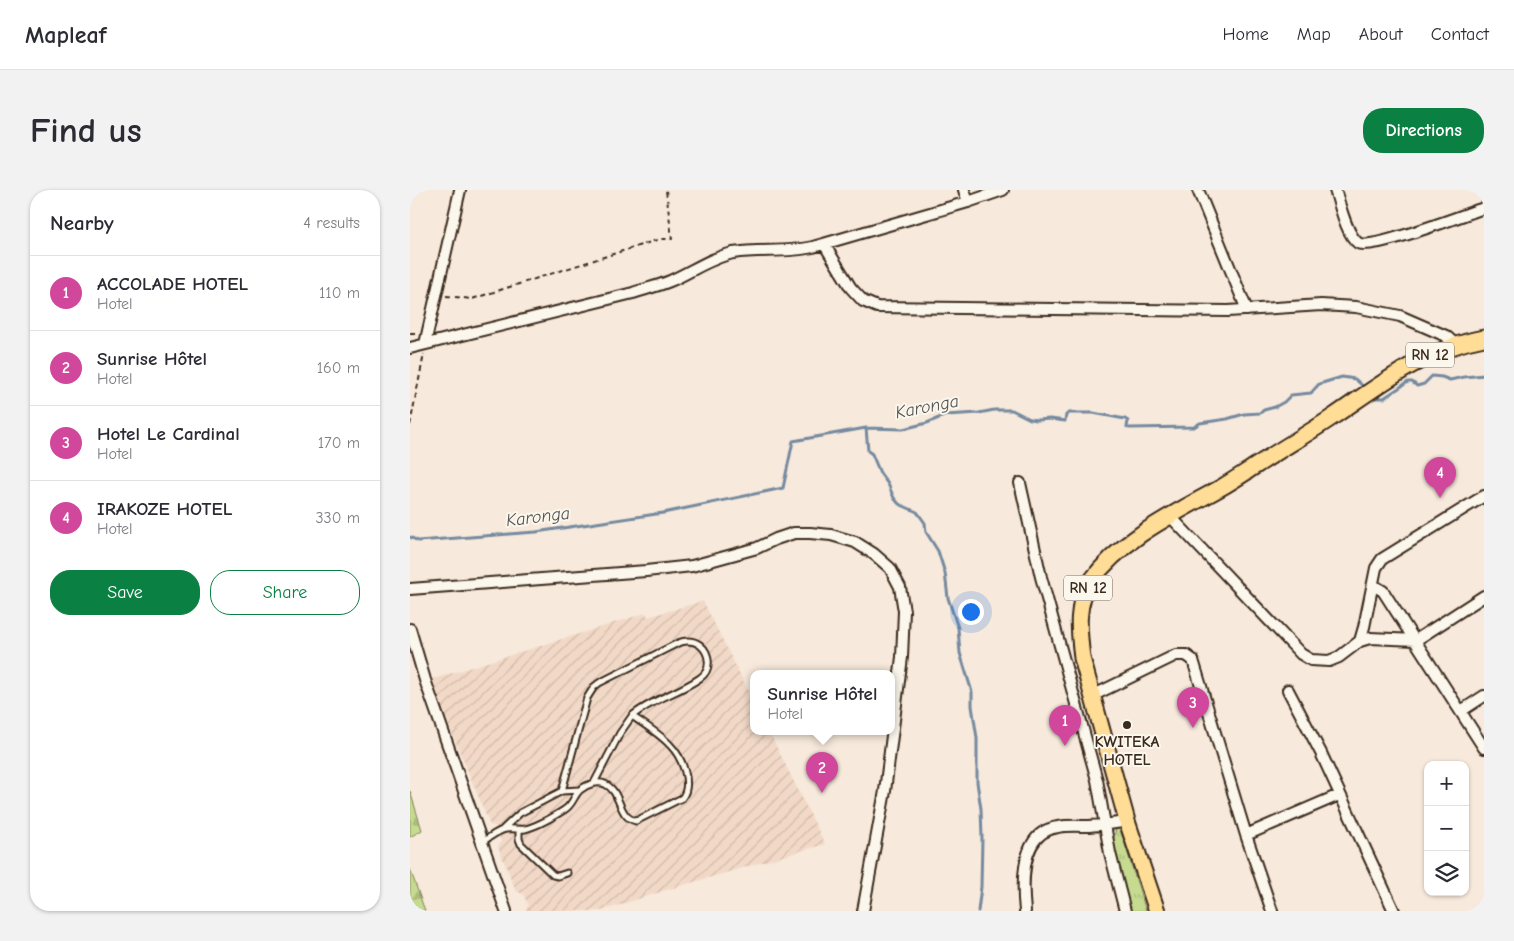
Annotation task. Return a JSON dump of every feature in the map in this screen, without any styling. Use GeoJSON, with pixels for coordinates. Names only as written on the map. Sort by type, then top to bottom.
{"type":"FeatureCollection","features":[{"type":"Feature","properties":{"kind":"main road","name":"RN 12"},"geometry":{"type":"LineString","coordinates":[[1157,911],[1127,821],[1082,658],[1079,634],[1081,604],[1089,583],[1115,554],[1170,516],[1223,486],[1361,398],[1381,383],[1407,367],[1455,344],[1484,338]]}},
{"type":"Feature","properties":{"kind":"street"},"geometry":{"type":"LineString","coordinates":[[425,344],[460,190]]}},
{"type":"Feature","properties":{"kind":"street"},"geometry":{"type":"LineString","coordinates":[[964,190],[968,202]]}},
{"type":"Feature","properties":{"kind":"street"},"geometry":{"type":"LineString","coordinates":[[410,348],[633,293],[670,281],[706,262],[731,254],[750,251],[801,250],[968,202],[1003,190]]}},
{"type":"Feature","properties":{"kind":"street"},"geometry":{"type":"LineString","coordinates":[[1198,190],[1247,310]]}},
{"type":"Feature","properties":{"kind":"street"},"geometry":{"type":"LineString","coordinates":[[1335,190],[1347,226],[1357,242],[1363,245],[1383,242],[1484,208]]}},
{"type":"Feature","properties":{"kind":"street"},"geometry":{"type":"LineString","coordinates":[[824,244],[852,288],[863,301],[877,307],[1228,312],[1321,305],[1356,307],[1400,316],[1431,328],[1446,336],[1455,344]]}},
{"type":"Feature","properties":{"kind":"street"},"geometry":{"type":"LineString","coordinates":[[1020,483],[1041,577],[1097,780],[1116,881],[1125,911]]}},
{"type":"Feature","properties":{"kind":"street"},"geometry":{"type":"LineString","coordinates":[[1360,641],[1376,568],[1382,559],[1484,496]]}},
{"type":"Feature","properties":{"kind":"street"},"geometry":{"type":"LineString","coordinates":[[1170,516],[1306,657],[1317,661],[1329,661],[1339,657],[1360,641],[1370,638],[1416,640],[1484,596]]}},
{"type":"Feature","properties":{"kind":"street"},"geometry":{"type":"LineString","coordinates":[[410,590],[692,566],[757,548],[794,533],[810,532],[831,535],[855,542],[874,554],[890,568],[900,587],[904,611],[902,657],[895,712]]}},
{"type":"Feature","properties":{"kind":"street"},"geometry":{"type":"LineString","coordinates":[[1373,585],[1383,591],[1484,748]]}},
{"type":"Feature","properties":{"kind":"street"},"geometry":{"type":"LineString","coordinates":[[410,629],[425,680],[506,911]]}},
{"type":"Feature","properties":{"kind":"street"},"geometry":{"type":"LineString","coordinates":[[1092,696],[1176,656],[1186,655],[1193,660],[1246,835],[1272,911]]}},
{"type":"Feature","properties":{"kind":"street"},"geometry":{"type":"LineString","coordinates":[[1288,690],[1321,753],[1394,911]]}},
{"type":"Feature","properties":{"kind":"street"},"geometry":{"type":"LineString","coordinates":[[1461,711],[1484,696]]}},
{"type":"Feature","properties":{"kind":"street"},"geometry":{"type":"LineString","coordinates":[[863,911],[885,790],[892,735]]}},
{"type":"Feature","properties":{"kind":"street"},"geometry":{"type":"LineString","coordinates":[[1246,835],[1339,794]]}},
{"type":"Feature","properties":{"kind":"street"},"geometry":{"type":"LineString","coordinates":[[1025,911],[1024,880],[1026,862],[1033,842],[1040,834],[1058,827],[1127,821]]}},
{"type":"Feature","properties":{"kind":"lane"},"geometry":{"type":"LineString","coordinates":[[562,791],[587,698],[594,687],[678,643],[691,641],[702,646],[708,658],[708,667],[701,678],[647,706],[632,716],[620,733],[594,783]]}},
{"type":"Feature","properties":{"kind":"lane"},"geometry":{"type":"LineString","coordinates":[[482,842],[503,829],[520,812],[562,791],[579,790],[594,783],[600,782],[610,787],[623,811],[630,819],[636,821],[682,798],[686,793],[687,780],[675,751],[670,744],[632,716]]}},
{"type":"Feature","properties":{"kind":"lane"},"geometry":{"type":"LineString","coordinates":[[503,829],[519,829],[532,826],[565,810],[574,800],[579,790]]}},
{"type":"Feature","properties":{"kind":"lane"},"geometry":{"type":"LineString","coordinates":[[519,829],[521,844],[553,875],[558,876],[567,873]]}},
{"type":"Feature","properties":{"kind":"path"},"geometry":{"type":"LineString","coordinates":[[436,295],[472,299],[660,239],[672,239],[666,190]]}},
{"type":"Feature","properties":{"kind":"path"},"geometry":{"type":"LineString","coordinates":[[410,425],[423,364],[425,344]]}},
{"type":"Feature","properties":{"kind":"shaded area"},"geometry":{"type":"Polygon","coordinates":[[[703,601],[750,694],[750,735],[770,735],[825,844],[601,911],[526,911],[528,905],[523,894],[516,891],[498,847],[501,841],[495,826],[490,825],[430,680],[646,613],[648,617],[703,601]]]}},
{"type":"Feature","properties":{"kind":"green space"},"geometry":{"type":"Polygon","coordinates":[[[410,791],[422,830],[410,837],[410,791]]]}},
{"type":"Feature","properties":{"kind":"green space"},"geometry":{"type":"Polygon","coordinates":[[[1116,829],[1121,832],[1146,911],[1130,911],[1113,842],[1116,829]]]}},
{"type":"Feature","properties":{"kind":"green space"},"geometry":{"type":"Polygon","coordinates":[[[410,869],[425,911],[410,911],[410,869]]]}},
{"type":"Feature","properties":{"kind":"waterway","name":"Karonga"},"geometry":{"type":"LineString","coordinates":[[1373,396],[1384,398],[1408,382],[1412,382],[1417,386],[1424,384],[1432,376],[1450,380],[1484,375]]}},
{"type":"Feature","properties":{"kind":"waterway","name":"Karonga"},"geometry":{"type":"LineString","coordinates":[[410,537],[418,541],[536,532],[663,513],[783,488],[793,441],[866,428],[903,429],[927,423],[946,415],[1012,410],[1030,419],[1065,421],[1066,415],[1069,413],[1093,413],[1125,419],[1128,421],[1127,427],[1129,428],[1194,427],[1200,423],[1244,414],[1260,413],[1284,402],[1291,395],[1311,393],[1319,384],[1342,377],[1355,379],[1365,388]]}},
{"type":"Feature","properties":{"kind":"waterway"},"geometry":{"type":"LineString","coordinates":[[866,428],[868,451],[872,454],[894,498],[899,504],[917,512],[925,523],[926,532],[938,551],[945,573],[948,598],[958,628],[960,653],[972,692],[972,706],[977,738],[977,782],[981,809],[982,838],[981,887],[978,911]]}},
{"type":"Feature","properties":{"kind":"place","name":"IRAKOZE HOTEL"},"geometry":{"type":"Point","coordinates":[1440,498]}},
{"type":"Feature","properties":{"kind":"place","name":"KWITEKA HOTEL"},"geometry":{"type":"Point","coordinates":[1127,725]}},
{"type":"Feature","properties":{"kind":"place","name":"Hotel Le Cardinal"},"geometry":{"type":"Point","coordinates":[1193,728]}},
{"type":"Feature","properties":{"kind":"place","name":"ACCOLADE HOTEL"},"geometry":{"type":"Point","coordinates":[1065,746]}},
{"type":"Feature","properties":{"kind":"place","name":"Sunrise Hôtel"},"geometry":{"type":"Point","coordinates":[822,793]}}]}
